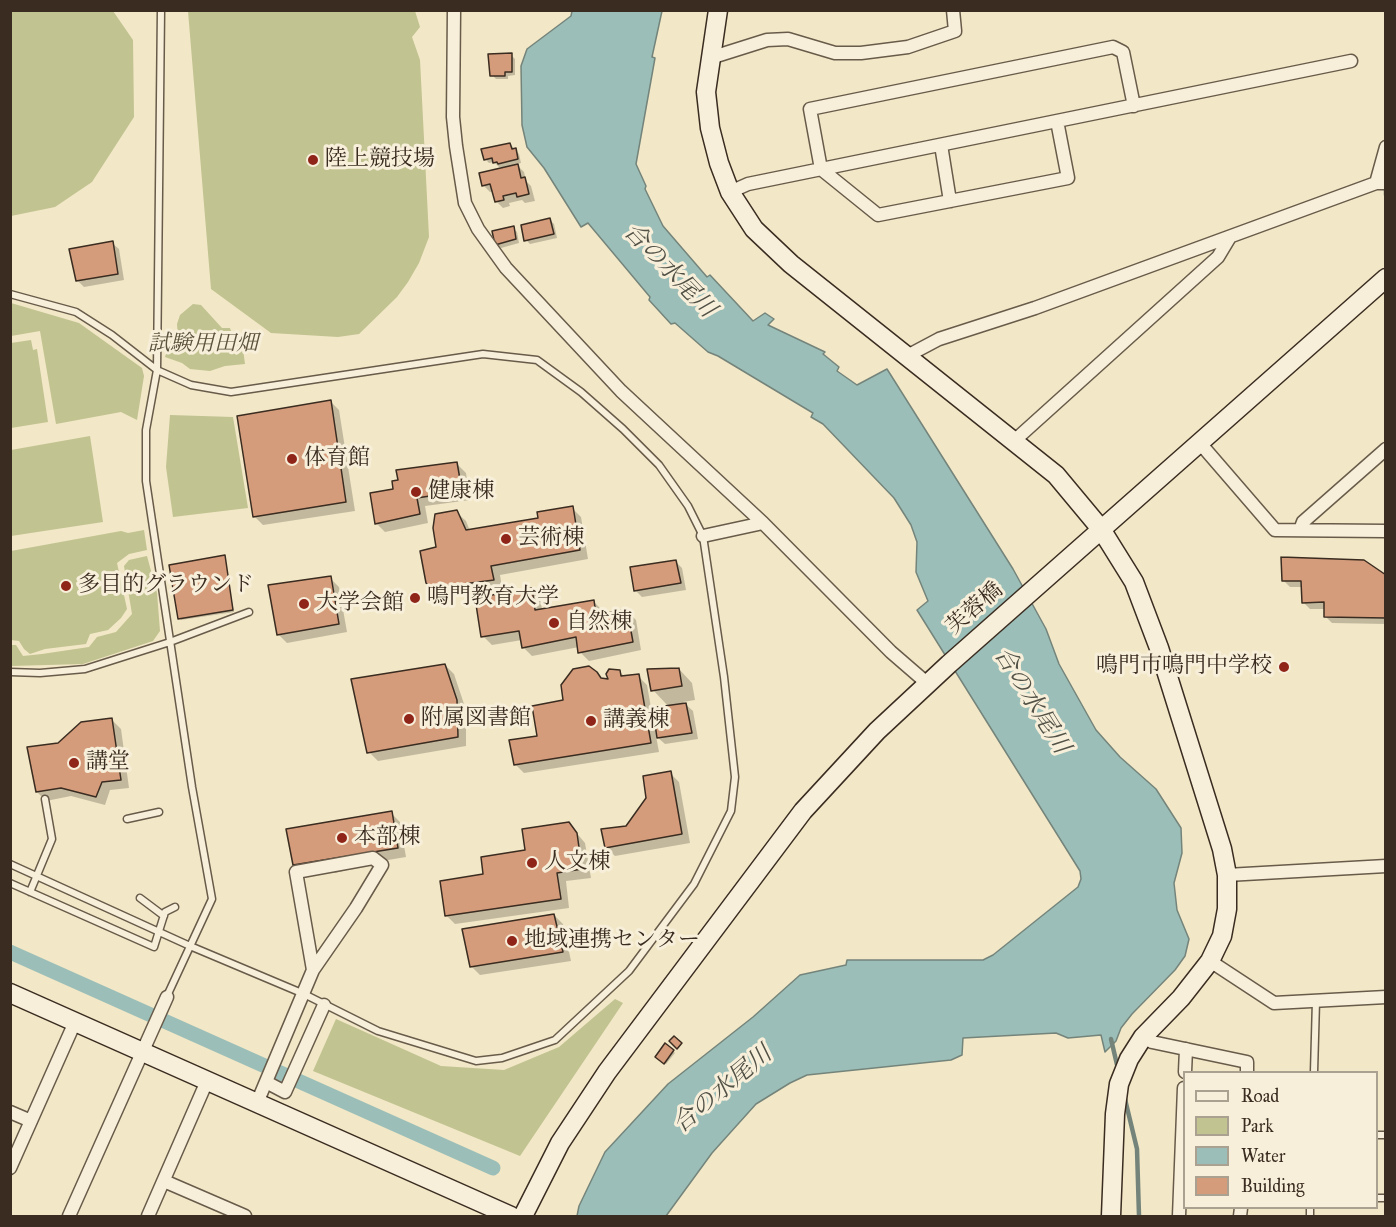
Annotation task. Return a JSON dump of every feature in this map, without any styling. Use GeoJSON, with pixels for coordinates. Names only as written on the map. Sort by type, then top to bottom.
{"type":"FeatureCollection","features":[{"type":"Feature","properties":{"kind":"street"},"geometry":{"type":"LineString","coordinates":[[454,10],[453,117],[456,146],[465,203],[478,229],[506,268],[621,391],[763,522],[891,652],[928,684]]}},
{"type":"Feature","properties":{"kind":"street"},"geometry":{"type":"LineString","coordinates":[[718,10],[706,92],[710,128],[719,163],[730,192],[754,229],[791,264],[1056,475],[1101,529],[1134,582],[1159,648],[1221,849],[1227,875],[1227,909],[1221,936],[1210,961],[1182,998],[1143,1036],[1129,1059],[1119,1084],[1115,1114],[1111,1216]]}},
{"type":"Feature","properties":{"kind":"street"},"geometry":{"type":"LineString","coordinates":[[710,58],[767,40],[788,39],[835,53],[861,53],[908,47],[955,31],[953,10]]}},
{"type":"Feature","properties":{"kind":"street"},"geometry":{"type":"LineString","coordinates":[[1057,122],[1068,178],[878,215],[821,169],[810,109],[1113,47],[1123,52],[1134,106]]}},
{"type":"Feature","properties":{"kind":"street"},"geometry":{"type":"LineString","coordinates":[[730,192],[748,184],[1351,61]]}},
{"type":"Feature","properties":{"kind":"street"},"geometry":{"type":"LineString","coordinates":[[941,145],[950,201]]}},
{"type":"Feature","properties":{"kind":"street"},"geometry":{"type":"LineString","coordinates":[[907,356],[939,339],[1035,308],[1380,183],[1386,147]]}},
{"type":"Feature","properties":{"kind":"street"},"geometry":{"type":"LineString","coordinates":[[1014,441],[1218,257],[1230,237]]}},
{"type":"Feature","properties":{"kind":"street","name":"芙蓉橋"},"geometry":{"type":"LineString","coordinates":[[523,1216],[560,1143],[607,1072],[803,811],[877,731],[949,664],[1386,278]]}},
{"type":"Feature","properties":{"kind":"street"},"geometry":{"type":"LineString","coordinates":[[1199,442],[1275,530],[1386,531]]}},
{"type":"Feature","properties":{"kind":"street"},"geometry":{"type":"LineString","coordinates":[[1300,530],[1303,522],[1386,449]]}},
{"type":"Feature","properties":{"kind":"street"},"geometry":{"type":"LineString","coordinates":[[703,536],[763,522]]}},
{"type":"Feature","properties":{"kind":"street"},"geometry":{"type":"LineString","coordinates":[[257,1103],[313,970],[356,908],[382,865],[373,858],[296,872],[313,970]]}},
{"type":"Feature","properties":{"kind":"street"},"geometry":{"type":"LineString","coordinates":[[1227,875],[1386,866]]}},
{"type":"Feature","properties":{"kind":"street"},"geometry":{"type":"LineString","coordinates":[[1210,961],[1274,1003],[1386,997]]}},
{"type":"Feature","properties":{"kind":"street"},"geometry":{"type":"LineString","coordinates":[[10,993],[75,1022],[146,1043],[207,1081],[511,1216]]}},
{"type":"Feature","properties":{"kind":"street"},"geometry":{"type":"LineString","coordinates":[[69,1216],[164,1001]]}},
{"type":"Feature","properties":{"kind":"street"},"geometry":{"type":"LineString","coordinates":[[266,1080],[285,1092],[324,1005]]}},
{"type":"Feature","properties":{"kind":"street"},"geometry":{"type":"LineString","coordinates":[[10,1168],[75,1022]]}},
{"type":"Feature","properties":{"kind":"street"},"geometry":{"type":"LineString","coordinates":[[1143,1036],[1152,1042],[1247,1062],[1247,1071]]}},
{"type":"Feature","properties":{"kind":"street"},"geometry":{"type":"LineString","coordinates":[[1185,1071],[1186,1050]]}},
{"type":"Feature","properties":{"kind":"street"},"geometry":{"type":"LineString","coordinates":[[148,1216],[207,1081]]}},
{"type":"Feature","properties":{"kind":"street"},"geometry":{"type":"LineString","coordinates":[[10,1112],[31,1121]]}},
{"type":"Feature","properties":{"kind":"street"},"geometry":{"type":"LineString","coordinates":[[1179,1216],[1183,1131]]}},
{"type":"Feature","properties":{"kind":"street"},"geometry":{"type":"LineString","coordinates":[[164,1181],[245,1216]]}},
{"type":"Feature","properties":{"kind":"lane"},"geometry":{"type":"LineString","coordinates":[[161,10],[157,369],[146,430],[146,481],[201,844],[212,899],[164,1001]]}},
{"type":"Feature","properties":{"kind":"lane"},"geometry":{"type":"LineString","coordinates":[[10,294],[76,312],[112,335],[157,369],[191,385],[231,392],[483,354],[537,360],[580,392],[623,429],[659,465],[688,506],[703,536],[724,677],[735,777],[731,811],[694,884],[629,971],[555,1041],[494,1059],[476,1061],[378,1031],[304,994],[190,946],[10,864]]}},
{"type":"Feature","properties":{"kind":"lane"},"geometry":{"type":"LineString","coordinates":[[10,672],[40,674],[85,669],[170,642],[249,612]]}},
{"type":"Feature","properties":{"kind":"lane"},"geometry":{"type":"LineString","coordinates":[[30,892],[52,839],[45,799]]}},
{"type":"Feature","properties":{"kind":"lane"},"geometry":{"type":"LineString","coordinates":[[127,819],[159,812]]}},
{"type":"Feature","properties":{"kind":"lane"},"geometry":{"type":"LineString","coordinates":[[10,884],[154,947],[165,912],[175,907]]}},
{"type":"Feature","properties":{"kind":"lane"},"geometry":{"type":"LineString","coordinates":[[140,898],[164,916]]}},
{"type":"Feature","properties":{"kind":"lane"},"geometry":{"type":"LineString","coordinates":[[1314,1071],[1316,1000]]}},
{"type":"Feature","properties":{"kind":"green space"},"geometry":{"type":"Polygon","coordinates":[[[11,10],[113,11],[133,40],[134,117],[92,182],[55,207],[11,216],[11,10]]]}},
{"type":"Feature","properties":{"kind":"green space","name":"陸上競技場"},"geometry":{"type":"Polygon","coordinates":[[[188,11],[415,11],[420,27],[412,37],[420,60],[429,237],[419,263],[408,282],[397,297],[359,334],[338,337],[271,333],[211,289],[188,11]]]}},
{"type":"Feature","properties":{"kind":"green space"},"geometry":{"type":"Polygon","coordinates":[[[11,303],[79,323],[142,368],[144,376],[137,420],[121,412],[56,424],[40,331],[11,336],[11,303]]]}},
{"type":"Feature","properties":{"kind":"green space","name":"試験用田畑"},"geometry":{"type":"Polygon","coordinates":[[[193,304],[201,305],[222,328],[230,328],[234,340],[242,342],[245,364],[225,366],[210,371],[190,369],[182,363],[165,357],[171,340],[178,338],[177,324],[180,315],[193,304]]]}},
{"type":"Feature","properties":{"kind":"green space"},"geometry":{"type":"Polygon","coordinates":[[[31,340],[33,350],[37,349],[48,422],[11,428],[11,343],[31,340]]]}},
{"type":"Feature","properties":{"kind":"green space"},"geometry":{"type":"Polygon","coordinates":[[[170,415],[233,417],[248,508],[173,517],[166,467],[170,415]]]}},
{"type":"Feature","properties":{"kind":"green space"},"geometry":{"type":"Polygon","coordinates":[[[90,436],[103,522],[11,536],[11,450],[90,436]]]}},
{"type":"Feature","properties":{"kind":"green space","name":"多目的グラウンド"},"geometry":{"type":"Polygon","coordinates":[[[144,530],[147,550],[129,554],[117,563],[127,609],[108,630],[90,634],[86,644],[45,649],[30,654],[19,641],[11,640],[11,551],[121,531],[128,533],[144,530]]]}},
{"type":"Feature","properties":{"kind":"green space"},"geometry":{"type":"Polygon","coordinates":[[[147,556],[157,593],[160,631],[153,641],[83,664],[11,666],[11,645],[16,645],[23,656],[42,654],[89,647],[97,637],[116,632],[132,614],[124,566],[129,560],[147,556]]]}},
{"type":"Feature","properties":{"kind":"green space"},"geometry":{"type":"Polygon","coordinates":[[[615,999],[623,1003],[520,1156],[313,1071],[336,1019],[441,1066],[504,1070],[559,1047],[615,999]]]}},
{"type":"Feature","properties":{"kind":"water","name":"合の水尾川"},"geometry":{"type":"Polygon","coordinates":[[[572,11],[662,11],[652,57],[655,58],[636,164],[663,226],[707,277],[710,275],[753,321],[765,313],[774,319],[768,325],[825,352],[823,354],[839,367],[837,371],[857,385],[887,369],[1013,569],[1046,629],[1059,664],[1096,730],[1120,757],[1156,789],[1181,828],[1182,853],[1174,883],[1177,910],[1189,939],[1185,956],[1175,970],[1132,1014],[1121,1028],[1116,1041],[1105,1052],[1101,1035],[1068,1038],[1056,1033],[963,1038],[962,1055],[951,1060],[807,1075],[756,1104],[712,1153],[666,1216],[577,1216],[579,1206],[605,1152],[668,1084],[753,1017],[800,975],[846,965],[847,960],[983,960],[993,955],[1078,887],[1081,879],[1080,871],[917,610],[928,601],[916,572],[917,542],[911,525],[894,498],[823,424],[811,417],[813,413],[708,352],[675,323],[671,324],[588,223],[581,227],[544,168],[527,147],[522,125],[521,66],[527,49],[571,16],[572,11]]]}},
{"type":"Feature","properties":{"kind":"building"},"geometry":{"type":"Polygon","coordinates":[[[512,53],[512,72],[505,72],[505,76],[490,76],[488,54],[512,53]]]}},
{"type":"Feature","properties":{"kind":"building"},"geometry":{"type":"Polygon","coordinates":[[[510,143],[512,149],[516,148],[518,159],[498,164],[493,163],[492,158],[484,160],[481,149],[510,143]]]}},
{"type":"Feature","properties":{"kind":"building"},"geometry":{"type":"Polygon","coordinates":[[[518,164],[521,178],[525,177],[529,194],[517,197],[516,193],[503,196],[504,200],[495,202],[490,184],[482,186],[479,173],[518,164]]]}},
{"type":"Feature","properties":{"kind":"building"},"geometry":{"type":"Polygon","coordinates":[[[550,218],[554,234],[524,241],[521,225],[550,218]]]}},
{"type":"Feature","properties":{"kind":"building"},"geometry":{"type":"Polygon","coordinates":[[[514,226],[516,239],[495,245],[492,231],[514,226]]]}},
{"type":"Feature","properties":{"kind":"building"},"geometry":{"type":"Polygon","coordinates":[[[113,241],[118,274],[76,281],[69,249],[113,241]]]}},
{"type":"Feature","properties":{"kind":"building","name":"体育館"},"geometry":{"type":"Polygon","coordinates":[[[331,400],[346,502],[253,517],[237,416],[331,400]]]}},
{"type":"Feature","properties":{"kind":"building","name":"健康棟"},"geometry":{"type":"Polygon","coordinates":[[[457,462],[462,491],[417,498],[420,514],[375,524],[370,493],[393,489],[392,481],[398,480],[396,470],[457,462]]]}},
{"type":"Feature","properties":{"kind":"building","name":"芸術棟"},"geometry":{"type":"Polygon","coordinates":[[[573,506],[580,550],[491,566],[494,580],[432,588],[426,583],[420,551],[436,547],[433,528],[435,514],[457,510],[466,530],[538,518],[537,512],[573,506]]]}},
{"type":"Feature","properties":{"kind":"building"},"geometry":{"type":"Polygon","coordinates":[[[225,555],[233,610],[178,619],[169,565],[225,555]]]}},
{"type":"Feature","properties":{"kind":"building"},"geometry":{"type":"Polygon","coordinates":[[[1281,557],[1364,560],[1386,575],[1386,618],[1324,617],[1324,602],[1302,603],[1301,581],[1282,581],[1281,557]]]}},
{"type":"Feature","properties":{"kind":"building"},"geometry":{"type":"Polygon","coordinates":[[[676,560],[681,583],[634,591],[630,567],[676,560]]]}},
{"type":"Feature","properties":{"kind":"building","name":"大学会館"},"geometry":{"type":"Polygon","coordinates":[[[331,576],[339,624],[277,635],[268,585],[331,576]]]}},
{"type":"Feature","properties":{"kind":"building","name":"自然棟"},"geometry":{"type":"Polygon","coordinates":[[[532,588],[535,610],[594,600],[596,615],[627,609],[633,642],[578,653],[576,637],[522,648],[519,631],[481,637],[475,598],[532,588]]]}},
{"type":"Feature","properties":{"kind":"building","name":"附属図書館"},"geometry":{"type":"Polygon","coordinates":[[[445,664],[457,700],[458,737],[367,753],[351,679],[445,664]]]}},
{"type":"Feature","properties":{"kind":"building","name":"講義棟"},"geometry":{"type":"Polygon","coordinates":[[[589,666],[601,678],[608,679],[606,674],[609,669],[620,670],[621,676],[639,674],[651,743],[514,765],[509,740],[537,736],[532,706],[563,700],[561,685],[573,669],[589,666]]]}},
{"type":"Feature","properties":{"kind":"building"},"geometry":{"type":"Polygon","coordinates":[[[679,668],[682,686],[651,691],[647,669],[679,668]]]}},
{"type":"Feature","properties":{"kind":"building"},"geometry":{"type":"Polygon","coordinates":[[[686,703],[692,733],[657,738],[654,717],[659,717],[657,707],[686,703]]]}},
{"type":"Feature","properties":{"kind":"building","name":"講堂"},"geometry":{"type":"Polygon","coordinates":[[[112,718],[121,780],[102,782],[96,797],[61,788],[36,792],[27,747],[58,743],[81,722],[112,718]]]}},
{"type":"Feature","properties":{"kind":"building"},"geometry":{"type":"Polygon","coordinates":[[[671,771],[682,834],[605,848],[601,829],[626,826],[646,798],[643,776],[671,771]]]}},
{"type":"Feature","properties":{"kind":"building","name":"本部棟"},"geometry":{"type":"Polygon","coordinates":[[[392,811],[398,848],[293,865],[286,829],[392,811]]]}},
{"type":"Feature","properties":{"kind":"building","name":"人文棟"},"geometry":{"type":"Polygon","coordinates":[[[569,822],[577,833],[582,869],[557,873],[561,899],[445,916],[440,881],[483,874],[481,857],[525,850],[522,829],[569,822]]]}},
{"type":"Feature","properties":{"kind":"building","name":"地域連携センター"},"geometry":{"type":"Polygon","coordinates":[[[554,914],[563,952],[470,967],[462,929],[554,914]]]}},
{"type":"Feature","properties":{"kind":"building"},"geometry":{"type":"Polygon","coordinates":[[[674,1036],[682,1043],[677,1049],[669,1041],[674,1036]]]}},
{"type":"Feature","properties":{"kind":"building"},"geometry":{"type":"Polygon","coordinates":[[[665,1043],[674,1050],[664,1064],[655,1057],[665,1043]]]}},
{"type":"Feature","properties":{"kind":"waterway"},"geometry":{"type":"LineString","coordinates":[[1386,185],[1386,195]]}},
{"type":"Feature","properties":{"kind":"waterway"},"geometry":{"type":"LineString","coordinates":[[10,952],[493,1168]]}},
{"type":"Feature","properties":{"kind":"waterway"},"geometry":{"type":"LineString","coordinates":[[1111,1039],[1118,1069]]}},
{"type":"Feature","properties":{"kind":"waterway"},"geometry":{"type":"LineString","coordinates":[[1124,1095],[1137,1149],[1139,1216]]}},
{"type":"Feature","properties":{"kind":"place","name":"陸上競技場"},"geometry":{"type":"Point","coordinates":[313,160]}},
{"type":"Feature","properties":{"kind":"place","name":"体育館"},"geometry":{"type":"Point","coordinates":[292,459]}},
{"type":"Feature","properties":{"kind":"place","name":"健康棟"},"geometry":{"type":"Point","coordinates":[416,492]}},
{"type":"Feature","properties":{"kind":"place","name":"芸術棟"},"geometry":{"type":"Point","coordinates":[506,539]}},
{"type":"Feature","properties":{"kind":"place","name":"多目的グラウンド"},"geometry":{"type":"Point","coordinates":[66,586]}},
{"type":"Feature","properties":{"kind":"place","name":"鳴門教育大学"},"geometry":{"type":"Point","coordinates":[415,598]}},
{"type":"Feature","properties":{"kind":"place","name":"大学会館"},"geometry":{"type":"Point","coordinates":[304,604]}},
{"type":"Feature","properties":{"kind":"place","name":"自然棟"},"geometry":{"type":"Point","coordinates":[554,623]}},
{"type":"Feature","properties":{"kind":"place","name":"鳴門市鳴門中学校"},"geometry":{"type":"Point","coordinates":[1284,667]}},
{"type":"Feature","properties":{"kind":"place","name":"附属図書館"},"geometry":{"type":"Point","coordinates":[409,719]}},
{"type":"Feature","properties":{"kind":"place","name":"講義棟"},"geometry":{"type":"Point","coordinates":[591,721]}},
{"type":"Feature","properties":{"kind":"place","name":"講堂"},"geometry":{"type":"Point","coordinates":[74,763]}},
{"type":"Feature","properties":{"kind":"place","name":"本部棟"},"geometry":{"type":"Point","coordinates":[342,838]}},
{"type":"Feature","properties":{"kind":"place","name":"人文棟"},"geometry":{"type":"Point","coordinates":[532,863]}},
{"type":"Feature","properties":{"kind":"place","name":"地域連携センター"},"geometry":{"type":"Point","coordinates":[512,941]}}]}
